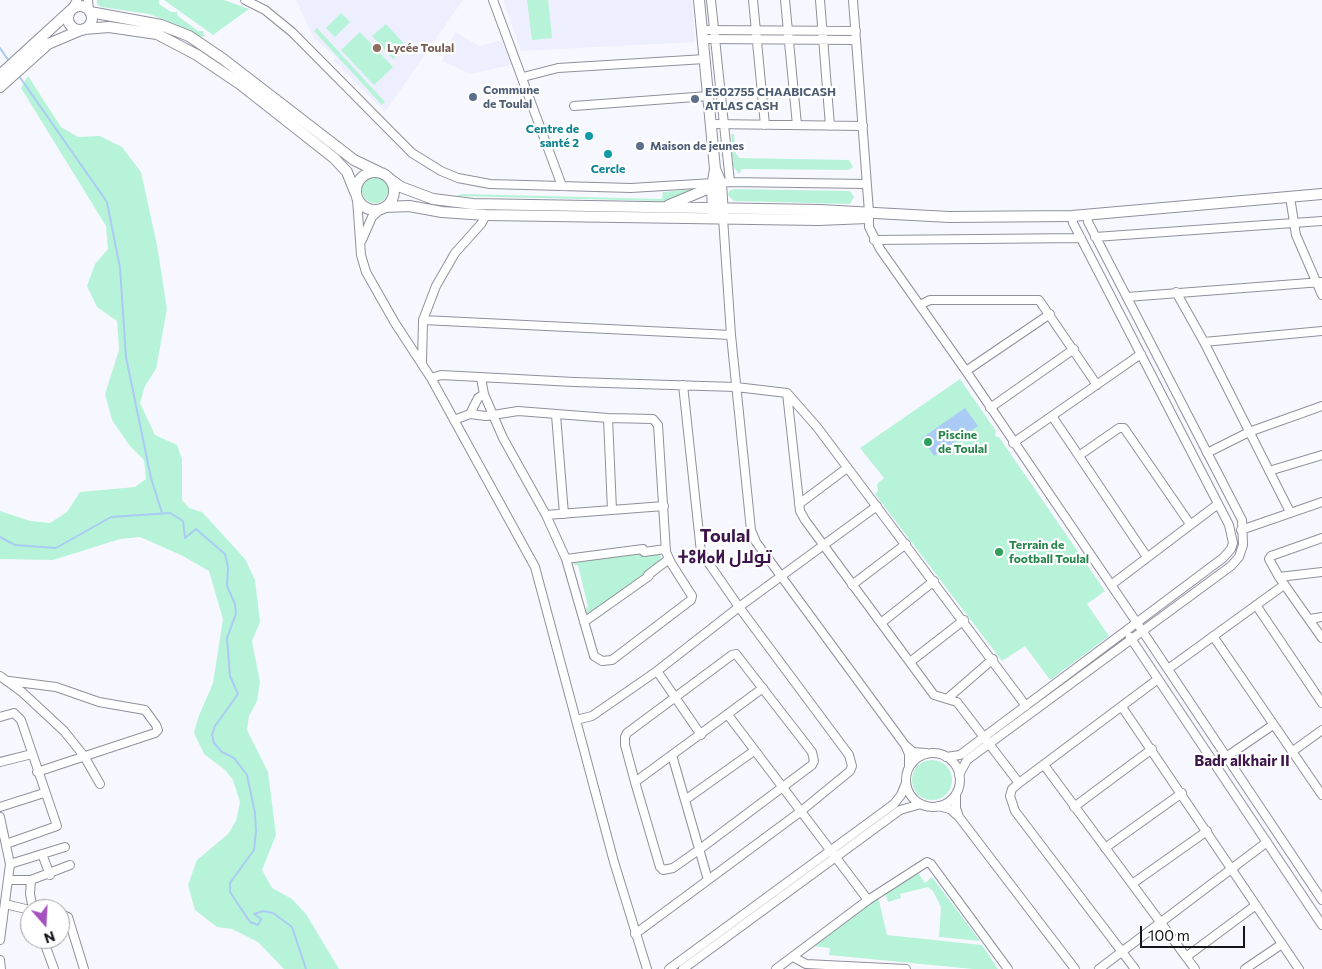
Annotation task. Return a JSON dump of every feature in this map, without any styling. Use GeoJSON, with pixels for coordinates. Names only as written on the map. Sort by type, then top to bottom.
{"type":"FeatureCollection","features":[{"type":"Feature","properties":{"kind":"main road"},"geometry":{"type":"LineString","coordinates":[[699,0],[715,169],[719,184],[718,213]]}},
{"type":"Feature","properties":{"kind":"main road"},"geometry":{"type":"LineString","coordinates":[[73,6],[68,22],[74,28],[109,27],[157,34],[198,55],[240,84],[334,158],[347,172],[356,196],[364,207],[409,206],[442,212],[486,215],[718,213],[1072,216],[1322,194]]}},
{"type":"Feature","properties":{"kind":"main road"},"geometry":{"type":"LineString","coordinates":[[0,87],[73,6],[89,7],[160,25],[189,36],[223,59],[365,168],[379,172],[414,193],[450,202],[662,208],[718,213]]}},
{"type":"Feature","properties":{"kind":"main road"},"geometry":{"type":"LineString","coordinates":[[0,75],[29,54],[57,38],[83,29],[91,22],[89,7]]}},
{"type":"Feature","properties":{"kind":"main road"},"geometry":{"type":"LineString","coordinates":[[356,196],[356,186],[362,176],[367,173],[379,172]]}},
{"type":"Feature","properties":{"kind":"main road"},"geometry":{"type":"LineString","coordinates":[[383,208],[393,198],[394,191],[390,179]]}},
{"type":"Feature","properties":{"kind":"main road"},"geometry":{"type":"LineString","coordinates":[[662,208],[719,184]]}},
{"type":"Feature","properties":{"kind":"street"},"geometry":{"type":"LineString","coordinates":[[245,0],[265,10],[292,32],[386,128],[424,162],[458,178],[475,182],[631,188],[719,184],[867,184]]}},
{"type":"Feature","properties":{"kind":"street"},"geometry":{"type":"LineString","coordinates":[[493,0],[562,186]]}},
{"type":"Feature","properties":{"kind":"street"},"geometry":{"type":"LineString","coordinates":[[711,0],[724,124],[719,184]]}},
{"type":"Feature","properties":{"kind":"street"},"geometry":{"type":"LineString","coordinates":[[753,0],[765,125]]}},
{"type":"Feature","properties":{"kind":"street"},"geometry":{"type":"LineString","coordinates":[[785,0],[797,126]]}},
{"type":"Feature","properties":{"kind":"street"},"geometry":{"type":"LineString","coordinates":[[820,0],[830,126]]}},
{"type":"Feature","properties":{"kind":"street"},"geometry":{"type":"LineString","coordinates":[[853,0],[869,227],[874,240],[1143,631],[1322,900]]}},
{"type":"Feature","properties":{"kind":"street"},"geometry":{"type":"LineString","coordinates":[[788,35],[822,30],[856,31]]}},
{"type":"Feature","properties":{"kind":"street"},"geometry":{"type":"LineString","coordinates":[[702,34],[788,35],[856,40]]}},
{"type":"Feature","properties":{"kind":"street"},"geometry":{"type":"LineString","coordinates":[[523,77],[558,68],[705,59]]}},
{"type":"Feature","properties":{"kind":"street"},"geometry":{"type":"LineString","coordinates":[[574,106],[708,96]]}},
{"type":"Feature","properties":{"kind":"street"},"geometry":{"type":"LineString","coordinates":[[711,124],[863,126]]}},
{"type":"Feature","properties":{"kind":"street"},"geometry":{"type":"LineString","coordinates":[[356,196],[360,244],[366,272],[373,288],[422,362],[535,567],[635,934],[648,969]]}},
{"type":"Feature","properties":{"kind":"street"},"geometry":{"type":"LineString","coordinates":[[1290,197],[1296,235],[1320,283],[1322,295]]}},
{"type":"Feature","properties":{"kind":"street"},"geometry":{"type":"LineString","coordinates":[[360,244],[372,217],[383,208]]}},
{"type":"Feature","properties":{"kind":"street"},"geometry":{"type":"LineString","coordinates":[[718,213],[751,530],[756,542],[783,576],[905,745],[913,752],[946,757],[960,755],[986,741],[1143,631],[1236,562],[1242,551],[1244,529],[1242,520],[1095,237],[1086,214]]}},
{"type":"Feature","properties":{"kind":"street"},"geometry":{"type":"LineString","coordinates":[[422,362],[423,320],[446,268],[455,253],[481,224],[486,215]]}},
{"type":"Feature","properties":{"kind":"street"},"geometry":{"type":"LineString","coordinates":[[959,817],[956,808],[956,792],[959,775],[967,760],[986,741],[1026,706],[1223,558],[1231,549],[1232,534],[1218,504],[1081,238],[1072,216]]}},
{"type":"Feature","properties":{"kind":"street"},"geometry":{"type":"LineString","coordinates":[[1095,237],[1322,221]]}},
{"type":"Feature","properties":{"kind":"street"},"geometry":{"type":"LineString","coordinates":[[874,240],[1081,238]]}},
{"type":"Feature","properties":{"kind":"street"},"geometry":{"type":"LineString","coordinates":[[1127,297],[1320,283]]}},
{"type":"Feature","properties":{"kind":"street"},"geometry":{"type":"LineString","coordinates":[[1176,292],[1204,342],[1290,512]]}},
{"type":"Feature","properties":{"kind":"street"},"geometry":{"type":"LineString","coordinates":[[920,305],[930,300],[1036,300],[1042,302],[1097,385]]}},
{"type":"Feature","properties":{"kind":"street"},"geometry":{"type":"LineString","coordinates":[[966,372],[1050,314]]}},
{"type":"Feature","properties":{"kind":"street"},"geometry":{"type":"LineString","coordinates":[[423,320],[731,335]]}},
{"type":"Feature","properties":{"kind":"street"},"geometry":{"type":"LineString","coordinates":[[1204,342],[1322,331]]}},
{"type":"Feature","properties":{"kind":"street"},"geometry":{"type":"LineString","coordinates":[[990,408],[1074,349]]}},
{"type":"Feature","properties":{"kind":"street"},"geometry":{"type":"LineString","coordinates":[[1013,443],[1141,354]]}},
{"type":"Feature","properties":{"kind":"street"},"geometry":{"type":"LineString","coordinates":[[431,378],[441,375],[736,387],[787,393],[802,407],[964,620],[1026,706]]}},
{"type":"Feature","properties":{"kind":"street"},"geometry":{"type":"LineString","coordinates":[[454,420],[470,414],[493,415],[518,412],[653,419],[656,421],[658,425],[666,550],[669,559],[692,599],[614,658],[602,661],[594,656],[566,558],[546,515],[493,415],[484,394],[481,378]]}},
{"type":"Feature","properties":{"kind":"street"},"geometry":{"type":"LineString","coordinates":[[635,934],[800,812],[850,771],[851,760],[739,608],[701,552],[683,385]]}},
{"type":"Feature","properties":{"kind":"street"},"geometry":{"type":"LineString","coordinates":[[787,393],[799,504],[805,520],[934,695],[957,702],[1018,783]]}},
{"type":"Feature","properties":{"kind":"street"},"geometry":{"type":"LineString","coordinates":[[470,414],[478,398],[484,394]]}},
{"type":"Feature","properties":{"kind":"street"},"geometry":{"type":"LineString","coordinates":[[1208,453],[1249,432],[1322,406]]}},
{"type":"Feature","properties":{"kind":"street"},"geometry":{"type":"LineString","coordinates":[[556,414],[564,514]]}},
{"type":"Feature","properties":{"kind":"street"},"geometry":{"type":"LineString","coordinates":[[1052,416],[1147,556]]}},
{"type":"Feature","properties":{"kind":"street"},"geometry":{"type":"LineString","coordinates":[[608,418],[612,510]]}},
{"type":"Feature","properties":{"kind":"street"},"geometry":{"type":"LineString","coordinates":[[1080,455],[1119,428],[1124,428],[1190,524]]}},
{"type":"Feature","properties":{"kind":"street"},"geometry":{"type":"LineString","coordinates":[[1269,471],[1322,455]]}},
{"type":"Feature","properties":{"kind":"street"},"geometry":{"type":"LineString","coordinates":[[799,504],[847,468]]}},
{"type":"Feature","properties":{"kind":"street"},"geometry":{"type":"LineString","coordinates":[[1232,534],[1322,502]]}},
{"type":"Feature","properties":{"kind":"street"},"geometry":{"type":"LineString","coordinates":[[1111,585],[1218,504]]}},
{"type":"Feature","properties":{"kind":"street"},"geometry":{"type":"LineString","coordinates":[[546,515],[664,506]]}},
{"type":"Feature","properties":{"kind":"street"},"geometry":{"type":"LineString","coordinates":[[576,720],[592,716],[657,671],[877,506]]}},
{"type":"Feature","properties":{"kind":"street"},"geometry":{"type":"LineString","coordinates":[[1322,538],[1271,556],[1269,559],[1284,585],[1322,638]]}},
{"type":"Feature","properties":{"kind":"street"},"geometry":{"type":"LineString","coordinates":[[852,585],[906,544]]}},
{"type":"Feature","properties":{"kind":"street"},"geometry":{"type":"LineString","coordinates":[[566,558],[643,549],[644,552],[666,550]]}},
{"type":"Feature","properties":{"kind":"street"},"geometry":{"type":"LineString","coordinates":[[584,622],[649,576],[648,574],[669,559]]}},
{"type":"Feature","properties":{"kind":"street"},"geometry":{"type":"LineString","coordinates":[[1279,577],[1322,572]]}},
{"type":"Feature","properties":{"kind":"street"},"geometry":{"type":"LineString","coordinates":[[881,623],[934,581]]}},
{"type":"Feature","properties":{"kind":"street"},"geometry":{"type":"LineString","coordinates":[[1168,669],[1284,585]]}},
{"type":"Feature","properties":{"kind":"street"},"geometry":{"type":"LineString","coordinates":[[1256,605],[1322,703]]}},
{"type":"Feature","properties":{"kind":"street"},"geometry":{"type":"LineString","coordinates":[[1310,619],[1322,617]]}},
{"type":"Feature","properties":{"kind":"street"},"geometry":{"type":"LineString","coordinates":[[910,662],[964,620]]}},
{"type":"Feature","properties":{"kind":"street"},"geometry":{"type":"LineString","coordinates":[[1126,631],[1322,925]]}},
{"type":"Feature","properties":{"kind":"street"},"geometry":{"type":"LineString","coordinates":[[1213,636],[1322,795]]}},
{"type":"Feature","properties":{"kind":"street"},"geometry":{"type":"LineString","coordinates":[[732,655],[739,656],[813,756],[812,765],[673,868],[667,870],[660,867],[634,782],[625,744],[627,733],[676,697],[732,655]]}},
{"type":"Feature","properties":{"kind":"street"},"geometry":{"type":"LineString","coordinates":[[948,698],[993,659]]}},
{"type":"Feature","properties":{"kind":"street"},"geometry":{"type":"LineString","coordinates":[[657,671],[701,735]]}},
{"type":"Feature","properties":{"kind":"street"},"geometry":{"type":"LineString","coordinates":[[0,676],[9,681],[64,731],[84,756],[100,784]]}},
{"type":"Feature","properties":{"kind":"street"},"geometry":{"type":"LineString","coordinates":[[1135,969],[1015,811],[1010,796],[1018,783],[1158,679]]}},
{"type":"Feature","properties":{"kind":"street"},"geometry":{"type":"LineString","coordinates":[[9,681],[56,687],[99,702],[145,710],[158,730],[155,733],[37,772]]}},
{"type":"Feature","properties":{"kind":"street"},"geometry":{"type":"LineString","coordinates":[[634,782],[763,688]]}},
{"type":"Feature","properties":{"kind":"street"},"geometry":{"type":"LineString","coordinates":[[1122,706],[1299,969]]}},
{"type":"Feature","properties":{"kind":"street"},"geometry":{"type":"LineString","coordinates":[[0,717],[18,715],[44,794],[57,826],[6,844]]}},
{"type":"Feature","properties":{"kind":"street"},"geometry":{"type":"LineString","coordinates":[[728,715],[868,900]]}},
{"type":"Feature","properties":{"kind":"street"},"geometry":{"type":"LineString","coordinates":[[1226,756],[1273,725]]}},
{"type":"Feature","properties":{"kind":"street"},"geometry":{"type":"LineString","coordinates":[[1293,751],[1322,730]]}},
{"type":"Feature","properties":{"kind":"street"},"geometry":{"type":"LineString","coordinates":[[683,969],[833,854],[894,804],[901,795],[906,783],[910,760],[905,745]]}},
{"type":"Feature","properties":{"kind":"street"},"geometry":{"type":"LineString","coordinates":[[1074,807],[1152,749]]}},
{"type":"Feature","properties":{"kind":"street"},"geometry":{"type":"LineString","coordinates":[[685,800],[754,751]]}},
{"type":"Feature","properties":{"kind":"street"},"geometry":{"type":"LineString","coordinates":[[908,769],[916,758],[928,753]]}},
{"type":"Feature","properties":{"kind":"street"},"geometry":{"type":"LineString","coordinates":[[0,762],[32,754]]}},
{"type":"Feature","properties":{"kind":"street"},"geometry":{"type":"LineString","coordinates":[[672,756],[708,880]]}},
{"type":"Feature","properties":{"kind":"street"},"geometry":{"type":"LineString","coordinates":[[946,757],[954,764],[959,775]]}},
{"type":"Feature","properties":{"kind":"street"},"geometry":{"type":"LineString","coordinates":[[1044,765],[1195,969]]}},
{"type":"Feature","properties":{"kind":"street"},"geometry":{"type":"LineString","coordinates":[[906,783],[910,795],[921,804]]}},
{"type":"Feature","properties":{"kind":"street"},"geometry":{"type":"LineString","coordinates":[[938,806],[952,799],[956,792]]}},
{"type":"Feature","properties":{"kind":"street"},"geometry":{"type":"LineString","coordinates":[[1105,848],[1182,793]]}},
{"type":"Feature","properties":{"kind":"street"},"geometry":{"type":"LineString","coordinates":[[0,808],[44,794]]}},
{"type":"Feature","properties":{"kind":"street"},"geometry":{"type":"LineString","coordinates":[[669,969],[833,854],[900,810],[921,804],[950,809],[959,817],[1075,969]]}},
{"type":"Feature","properties":{"kind":"street"},"geometry":{"type":"LineString","coordinates":[[0,817],[10,864],[0,940]]}},
{"type":"Feature","properties":{"kind":"street"},"geometry":{"type":"LineString","coordinates":[[1132,884],[1207,831]]}},
{"type":"Feature","properties":{"kind":"street"},"geometry":{"type":"LineString","coordinates":[[1099,969],[1160,924],[1231,867],[1267,842]]}},
{"type":"Feature","properties":{"kind":"street"},"geometry":{"type":"LineString","coordinates":[[10,864],[65,847]]}},
{"type":"Feature","properties":{"kind":"street"},"geometry":{"type":"LineString","coordinates":[[42,854],[50,875]]}},
{"type":"Feature","properties":{"kind":"street"},"geometry":{"type":"LineString","coordinates":[[776,969],[868,900],[922,863],[931,864],[1008,969]]}},
{"type":"Feature","properties":{"kind":"street"},"geometry":{"type":"LineString","coordinates":[[8,880],[31,880],[50,875],[70,866]]}},
{"type":"Feature","properties":{"kind":"street"},"geometry":{"type":"LineString","coordinates":[[31,880],[31,899]]}},
{"type":"Feature","properties":{"kind":"street"},"geometry":{"type":"LineString","coordinates":[[5,904],[20,907]]}},
{"type":"Feature","properties":{"kind":"street"},"geometry":{"type":"LineString","coordinates":[[1186,957],[1256,904]]}},
{"type":"Feature","properties":{"kind":"street"},"geometry":{"type":"LineString","coordinates":[[70,924],[84,969]]}},
{"type":"Feature","properties":{"kind":"street"},"geometry":{"type":"LineString","coordinates":[[1245,969],[1282,944]]}},
{"type":"Feature","properties":{"kind":"street"},"geometry":{"type":"LineString","coordinates":[[47,949],[54,969]]}},
{"type":"Feature","properties":{"kind":"street"},"geometry":{"type":"LineString","coordinates":[[792,957],[806,964],[906,969]]}},
{"type":"Feature","properties":{"kind":"street"},"geometry":{"type":"LineString","coordinates":[[0,960],[1,969]]}},
{"type":"Feature","properties":{"kind":"shaded area","name":"Lycée Toulal"},"geometry":{"type":"Polygon","coordinates":[[[296,0],[463,0],[385,112],[333,60],[336,57],[314,39],[296,0]]]}},
{"type":"Feature","properties":{"kind":"shaded area"},"geometry":{"type":"Polygon","coordinates":[[[503,0],[692,0],[695,42],[521,51],[503,0]]]}},
{"type":"Feature","properties":{"kind":"shaded area"},"geometry":{"type":"Polygon","coordinates":[[[455,32],[479,46],[502,40],[512,65],[470,74],[442,61],[455,32]]]}},
{"type":"Feature","properties":{"kind":"green space"},"geometry":{"type":"Polygon","coordinates":[[[97,0],[159,0],[159,4],[171,12],[177,12],[178,16],[198,31],[203,31],[205,36],[199,37],[182,27],[149,14],[101,7],[97,4],[97,0]]]}},
{"type":"Feature","properties":{"kind":"green space"},"geometry":{"type":"Polygon","coordinates":[[[164,0],[224,0],[249,9],[213,35],[164,0]]]}},
{"type":"Feature","properties":{"kind":"green space"},"geometry":{"type":"Polygon","coordinates":[[[527,0],[548,0],[552,38],[532,40],[527,0]]]}},
{"type":"Feature","properties":{"kind":"green space"},"geometry":{"type":"Polygon","coordinates":[[[341,13],[350,22],[335,37],[326,28],[341,13]]]}},
{"type":"Feature","properties":{"kind":"green space"},"geometry":{"type":"Polygon","coordinates":[[[386,24],[407,47],[393,59],[372,36],[386,24]]]}},
{"type":"Feature","properties":{"kind":"green space"},"geometry":{"type":"Polygon","coordinates":[[[317,28],[385,102],[382,105],[314,31],[317,28]]]}},
{"type":"Feature","properties":{"kind":"green space"},"geometry":{"type":"Polygon","coordinates":[[[360,32],[393,67],[374,85],[341,50],[360,32]]]}},
{"type":"Feature","properties":{"kind":"green space"},"geometry":{"type":"Polygon","coordinates":[[[28,76],[61,127],[78,137],[100,136],[122,147],[141,172],[157,245],[167,309],[156,369],[145,386],[140,403],[155,435],[177,445],[182,459],[182,500],[189,508],[202,512],[245,559],[255,580],[260,622],[252,641],[260,682],[257,701],[249,716],[247,730],[268,772],[276,835],[262,870],[272,888],[292,899],[306,914],[339,969],[284,969],[258,942],[232,929],[217,927],[195,910],[188,885],[197,860],[228,834],[236,821],[240,802],[233,780],[225,770],[204,754],[194,733],[198,718],[213,683],[223,619],[209,571],[181,555],[140,537],[120,539],[53,560],[0,559],[0,511],[30,521],[50,523],[67,512],[80,492],[135,487],[146,479],[144,460],[129,445],[112,420],[105,394],[119,350],[117,321],[97,307],[87,286],[95,264],[108,249],[106,226],[21,88],[28,76]]]}},
{"type":"Feature","properties":{"kind":"green space"},"geometry":{"type":"Polygon","coordinates":[[[731,134],[734,134],[736,154],[740,158],[849,160],[853,167],[849,170],[742,169],[739,174],[733,166],[731,134]]]}},
{"type":"Feature","properties":{"kind":"green space"},"geometry":{"type":"Polygon","coordinates":[[[375,177],[384,181],[388,190],[384,199],[375,203],[366,199],[362,190],[366,181],[375,177]]]}},
{"type":"Feature","properties":{"kind":"green space"},"geometry":{"type":"Polygon","coordinates":[[[704,188],[672,200],[663,201],[456,196],[462,194],[662,199],[663,192],[704,188]]]}},
{"type":"Feature","properties":{"kind":"green space"},"geometry":{"type":"Polygon","coordinates":[[[734,189],[850,191],[854,197],[850,204],[734,201],[728,195],[729,191],[734,189]]]}},
{"type":"Feature","properties":{"kind":"green space","name":"Terrain de football Toulal"},"geometry":{"type":"Polygon","coordinates":[[[960,379],[996,431],[995,436],[999,437],[1105,591],[1087,604],[1109,636],[1050,680],[1025,646],[1002,661],[875,494],[878,491],[877,484],[884,478],[860,448],[960,379]]]}},
{"type":"Feature","properties":{"kind":"green space"},"geometry":{"type":"Polygon","coordinates":[[[642,551],[660,552],[661,562],[647,576],[588,616],[586,608],[588,607],[578,565],[574,565],[573,560],[642,551]]]}},
{"type":"Feature","properties":{"kind":"green space"},"geometry":{"type":"Polygon","coordinates":[[[932,760],[946,766],[952,780],[946,794],[932,800],[918,794],[912,780],[918,766],[932,760]]]}},
{"type":"Feature","properties":{"kind":"green space"},"geometry":{"type":"Polygon","coordinates":[[[916,870],[925,883],[932,877],[980,941],[939,937],[941,907],[933,891],[928,887],[900,894],[901,898],[888,902],[885,893],[916,870]]]}},
{"type":"Feature","properties":{"kind":"green space"},"geometry":{"type":"Polygon","coordinates":[[[878,897],[887,935],[982,945],[998,969],[973,969],[829,955],[830,948],[812,946],[878,897]]]}},
{"type":"Feature","properties":{"kind":"water"},"geometry":{"type":"Polygon","coordinates":[[[965,408],[978,426],[934,456],[922,438],[965,408]]]}},
{"type":"Feature","properties":{"kind":"waterway"},"geometry":{"type":"LineString","coordinates":[[0,48],[9,61]]}},
{"type":"Feature","properties":{"kind":"waterway"},"geometry":{"type":"LineString","coordinates":[[19,76],[107,202],[120,268],[126,357],[151,478],[162,513]]}},
{"type":"Feature","properties":{"kind":"waterway"},"geometry":{"type":"LineString","coordinates":[[0,537],[15,545],[56,548],[111,517],[170,513],[183,521],[185,538],[196,529],[225,554],[228,567],[227,586],[235,604],[236,614],[227,638],[230,676],[238,694],[215,726],[212,735],[214,743],[222,752],[234,758],[247,775],[255,813],[256,831],[254,850],[230,883],[230,892],[250,922],[258,925],[261,919],[254,914],[263,911],[273,913],[292,927],[306,969]]}},
{"type":"Feature","properties":{"kind":"place","name":"Lycée Toulal"},"geometry":{"type":"Point","coordinates":[377,48]}},
{"type":"Feature","properties":{"kind":"place","name":"Commune de Toulal"},"geometry":{"type":"Point","coordinates":[473,97]}},
{"type":"Feature","properties":{"kind":"place","name":"ES02755 CHAABICASH ATLAS CASH"},"geometry":{"type":"Point","coordinates":[695,99]}},
{"type":"Feature","properties":{"kind":"place","name":"Centre de santé 2"},"geometry":{"type":"Point","coordinates":[589,136]}},
{"type":"Feature","properties":{"kind":"place","name":"Maison de jeunes"},"geometry":{"type":"Point","coordinates":[640,146]}},
{"type":"Feature","properties":{"kind":"place","name":"Cercle"},"geometry":{"type":"Point","coordinates":[608,154]}},
{"type":"Feature","properties":{"kind":"place","name":"Piscine de Toulal"},"geometry":{"type":"Point","coordinates":[928,442]}},
{"type":"Feature","properties":{"kind":"place","name":"Terrain de football Toulal"},"geometry":{"type":"Point","coordinates":[999,552]}},
{"type":"Feature","properties":{"kind":"district","name":"Toulal ⵜⵓⵍⴰⵍ تولال"},"geometry":{"type":"Point","coordinates":[725,546]}},
{"type":"Feature","properties":{"kind":"district","name":"Badr alkhair II"},"geometry":{"type":"Point","coordinates":[1242,761]}}]}
